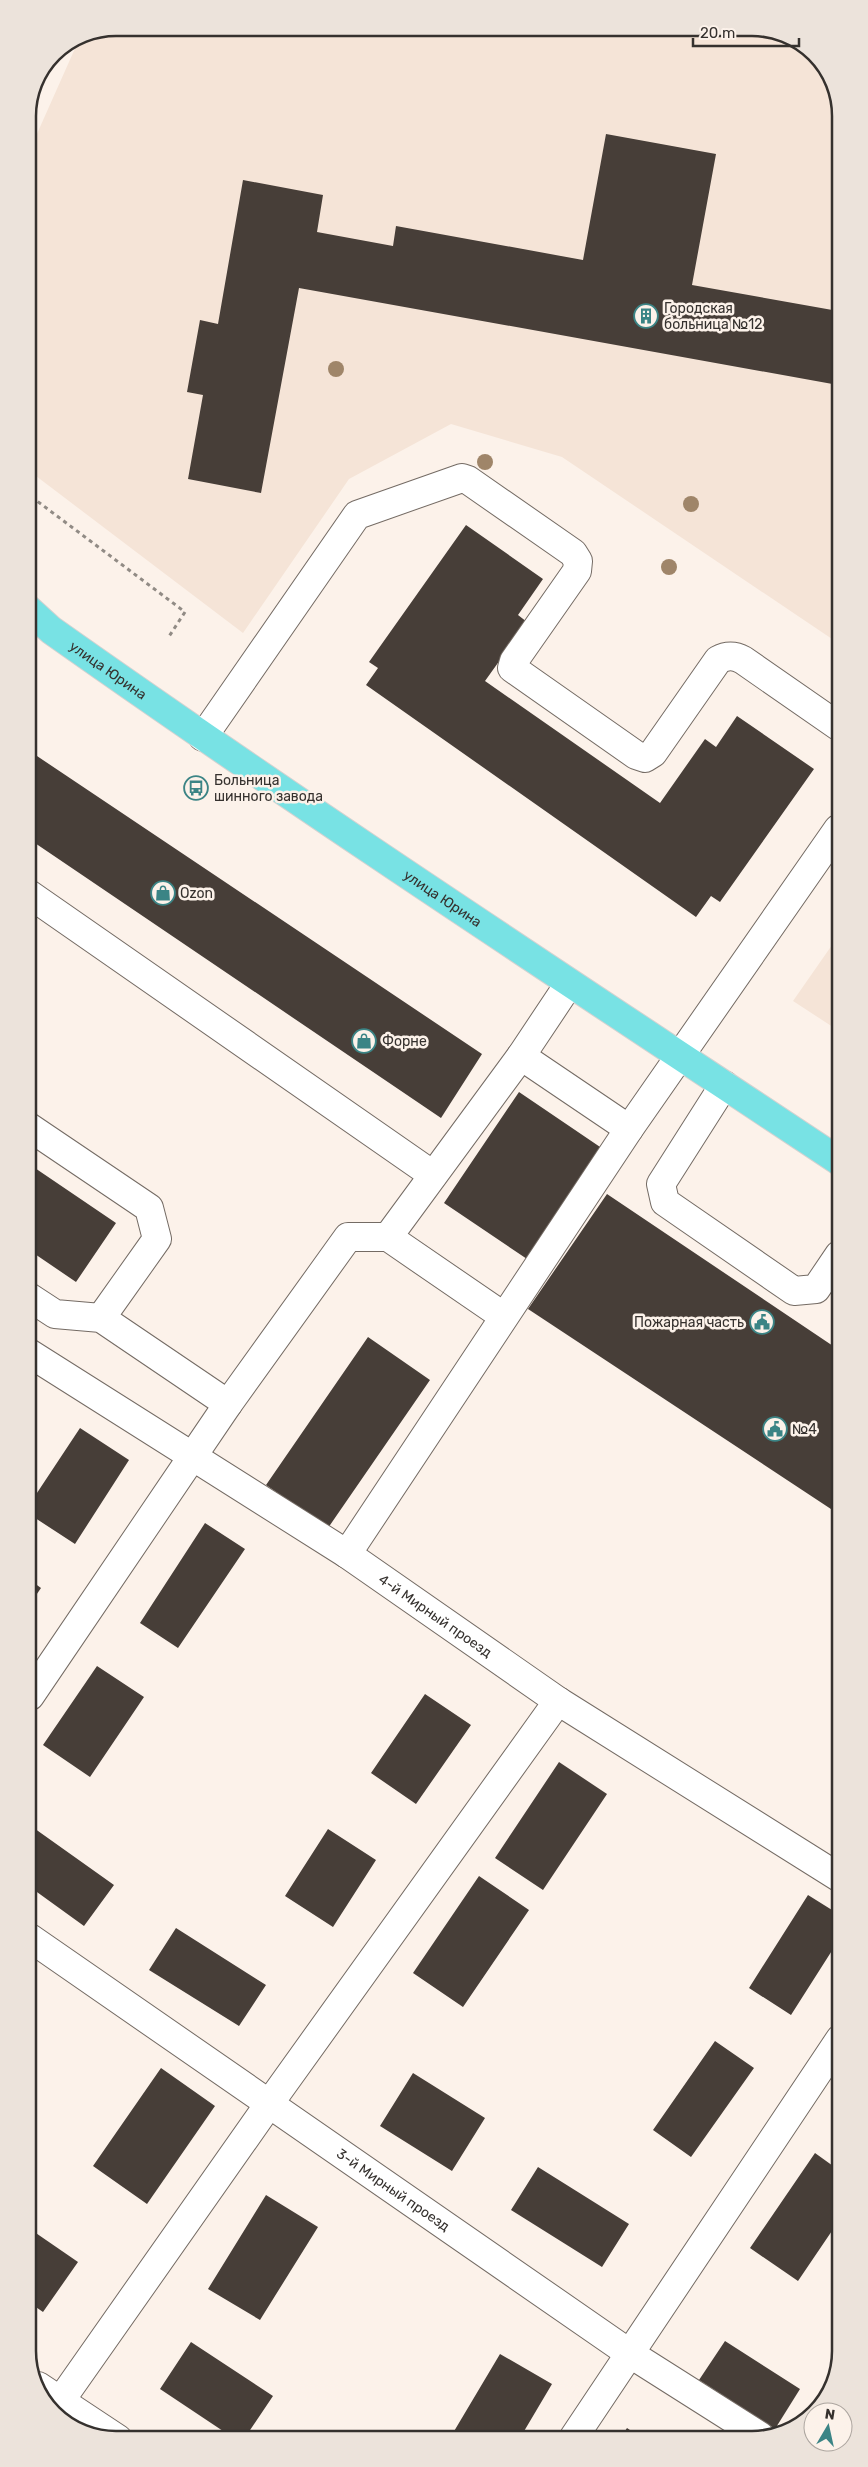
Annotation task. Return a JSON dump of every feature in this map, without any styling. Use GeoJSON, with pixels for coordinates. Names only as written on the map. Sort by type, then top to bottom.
{"type":"FeatureCollection","features":[{"type":"Feature","properties":{"kind":"main road","name":"улица Юрина"},"geometry":{"type":"LineString","coordinates":[[40,625],[569,984],[832,1156]]}},
{"type":"Feature","properties":{"kind":"street"},"geometry":{"type":"LineString","coordinates":[[203,737],[357,515],[462,478],[468,480],[573,553],[578,561],[577,571],[512,663],[512,668],[636,755],[645,758],[653,753],[718,660],[725,657],[738,657],[743,660],[832,722]]}},
{"type":"Feature","properties":{"kind":"street"},"geometry":{"type":"LineString","coordinates":[[347,1554],[629,1128],[832,838]]}},
{"type":"Feature","properties":{"kind":"street"},"geometry":{"type":"LineString","coordinates":[[36,899],[433,1175]]}},
{"type":"Feature","properties":{"kind":"street"},"geometry":{"type":"LineString","coordinates":[[388,1237],[521,1056],[569,984]]}},
{"type":"Feature","properties":{"kind":"street"},"geometry":{"type":"LineString","coordinates":[[521,1056],[629,1128]]}},
{"type":"Feature","properties":{"kind":"street"},"geometry":{"type":"LineString","coordinates":[[724,1085],[661,1184],[665,1202],[794,1291],[816,1289],[832,1266]]}},
{"type":"Feature","properties":{"kind":"street"},"geometry":{"type":"LineString","coordinates":[[36,1132],[149,1208],[157,1239],[101,1318]]}},
{"type":"Feature","properties":{"kind":"street"},"geometry":{"type":"LineString","coordinates":[[36,1687],[228,1404],[348,1237],[388,1237],[503,1316]]}},
{"type":"Feature","properties":{"kind":"street"},"geometry":{"type":"LineString","coordinates":[[36,1302],[55,1314],[101,1318],[228,1404]]}},
{"type":"Feature","properties":{"kind":"street","name":"4-й Мирный проезд"},"geometry":{"type":"LineString","coordinates":[[36,1357],[347,1554],[558,1701],[832,1873]]}},
{"type":"Feature","properties":{"kind":"street"},"geometry":{"type":"LineString","coordinates":[[61,2400],[269,2104],[558,1701]]}},
{"type":"Feature","properties":{"kind":"street","name":"3-й Мирный проезд"},"geometry":{"type":"LineString","coordinates":[[36,1942],[629,2353],[752,2431]]}},
{"type":"Feature","properties":{"kind":"street"},"geometry":{"type":"LineString","coordinates":[[578,2431],[832,2051]]}},
{"type":"Feature","properties":{"kind":"street"},"geometry":{"type":"LineString","coordinates":[[48,2392],[105,2430]]}},
{"type":"Feature","properties":{"kind":"path"},"geometry":{"type":"LineString","coordinates":[[36,500],[185,612],[168,638]]}},
{"type":"Feature","properties":{"kind":"shaded area"},"geometry":{"type":"Polygon","coordinates":[[[116,36],[757,36],[778,40],[792,47],[812,63],[824,81],[829,95],[832,116],[832,639],[562,457],[451,424],[349,479],[243,633],[36,476],[36,136],[75,48],[85,42],[116,36]]]}},
{"type":"Feature","properties":{"kind":"shaded area"},"geometry":{"type":"Polygon","coordinates":[[[832,945],[832,1026],[793,1001],[832,945]]]}},
{"type":"Feature","properties":{"kind":"building","name":"Городская больница №12"},"geometry":{"type":"Polygon","coordinates":[[[606,134],[716,154],[692,285],[832,310],[832,384],[299,288],[261,493],[188,479],[203,395],[187,392],[200,320],[218,324],[243,180],[323,195],[317,232],[393,246],[396,226],[583,260],[606,134]]]}},
{"type":"Feature","properties":{"kind":"building"},"geometry":{"type":"Polygon","coordinates":[[[466,525],[543,579],[518,615],[527,622],[485,681],[660,803],[705,739],[716,747],[737,716],[814,769],[720,902],[711,896],[696,917],[366,685],[378,668],[369,662],[466,525]]]}},
{"type":"Feature","properties":{"kind":"building"},"geometry":{"type":"Polygon","coordinates":[[[36,755],[482,1054],[441,1118],[36,844],[36,755]]]}},
{"type":"Feature","properties":{"kind":"building"},"geometry":{"type":"Polygon","coordinates":[[[519,1092],[606,1151],[530,1261],[444,1203],[519,1092]]]}},
{"type":"Feature","properties":{"kind":"building"},"geometry":{"type":"Polygon","coordinates":[[[36,1169],[116,1223],[76,1282],[36,1255],[36,1169]]]}},
{"type":"Feature","properties":{"kind":"building","name":"№4"},"geometry":{"type":"Polygon","coordinates":[[[607,1194],[832,1345],[832,1510],[528,1309],[607,1194]]]}},
{"type":"Feature","properties":{"kind":"building"},"geometry":{"type":"Polygon","coordinates":[[[368,1337],[430,1380],[328,1528],[266,1485],[368,1337]]]}},
{"type":"Feature","properties":{"kind":"building"},"geometry":{"type":"Polygon","coordinates":[[[80,1428],[129,1460],[75,1544],[36,1519],[36,1494],[80,1428]]]}},
{"type":"Feature","properties":{"kind":"building"},"geometry":{"type":"Polygon","coordinates":[[[205,1523],[245,1549],[178,1648],[140,1623],[205,1523]]]}},
{"type":"Feature","properties":{"kind":"building"},"geometry":{"type":"Polygon","coordinates":[[[36,1584],[41,1588],[36,1595],[36,1584]]]}},
{"type":"Feature","properties":{"kind":"building"},"geometry":{"type":"Polygon","coordinates":[[[97,1666],[144,1697],[90,1777],[43,1745],[97,1666]]]}},
{"type":"Feature","properties":{"kind":"building"},"geometry":{"type":"Polygon","coordinates":[[[425,1694],[471,1725],[416,1804],[371,1773],[425,1694]]]}},
{"type":"Feature","properties":{"kind":"building"},"geometry":{"type":"Polygon","coordinates":[[[559,1762],[607,1794],[543,1890],[495,1858],[559,1762]]]}},
{"type":"Feature","properties":{"kind":"building"},"geometry":{"type":"Polygon","coordinates":[[[328,1829],[376,1860],[333,1927],[285,1896],[328,1829]]]}},
{"type":"Feature","properties":{"kind":"building"},"geometry":{"type":"Polygon","coordinates":[[[36,1830],[114,1885],[84,1926],[36,1891],[36,1830]]]}},
{"type":"Feature","properties":{"kind":"building"},"geometry":{"type":"Polygon","coordinates":[[[479,1876],[529,1910],[463,2007],[413,1973],[479,1876]]]}},
{"type":"Feature","properties":{"kind":"building"},"geometry":{"type":"Polygon","coordinates":[[[808,1895],[832,1910],[832,1951],[791,2015],[749,1988],[808,1895]]]}},
{"type":"Feature","properties":{"kind":"building"},"geometry":{"type":"Polygon","coordinates":[[[176,1928],[266,1985],[239,2026],[149,1970],[176,1928]]]}},
{"type":"Feature","properties":{"kind":"building"},"geometry":{"type":"Polygon","coordinates":[[[715,2041],[754,2068],[691,2157],[653,2130],[715,2041]]]}},
{"type":"Feature","properties":{"kind":"building"},"geometry":{"type":"Polygon","coordinates":[[[161,2068],[215,2106],[147,2204],[93,2166],[161,2068]]]}},
{"type":"Feature","properties":{"kind":"building"},"geometry":{"type":"Polygon","coordinates":[[[413,2073],[485,2118],[452,2171],[380,2126],[413,2073]]]}},
{"type":"Feature","properties":{"kind":"building"},"geometry":{"type":"Polygon","coordinates":[[[815,2153],[832,2165],[832,2231],[798,2281],[750,2248],[815,2153]]]}},
{"type":"Feature","properties":{"kind":"building"},"geometry":{"type":"Polygon","coordinates":[[[538,2167],[629,2224],[602,2267],[511,2210],[538,2167]]]}},
{"type":"Feature","properties":{"kind":"building"},"geometry":{"type":"Polygon","coordinates":[[[266,2195],[318,2227],[260,2320],[208,2289],[266,2195]]]}},
{"type":"Feature","properties":{"kind":"building"},"geometry":{"type":"Polygon","coordinates":[[[36,2233],[78,2262],[43,2312],[36,2307],[36,2233]]]}},
{"type":"Feature","properties":{"kind":"building"},"geometry":{"type":"Polygon","coordinates":[[[725,2341],[800,2389],[776,2427],[773,2428],[699,2380],[725,2341]]]}},
{"type":"Feature","properties":{"kind":"building"},"geometry":{"type":"Polygon","coordinates":[[[191,2342],[273,2396],[249,2431],[223,2431],[160,2389],[191,2342]]]}},
{"type":"Feature","properties":{"kind":"building"},"geometry":{"type":"Polygon","coordinates":[[[500,2354],[552,2384],[524,2431],[454,2431],[500,2354]]]}},
{"type":"Feature","properties":{"kind":"place","name":"Городская больница №12"},"geometry":{"type":"Point","coordinates":[646,316]}},
{"type":"Feature","properties":{"kind":"place","name":"Больница шинного завода"},"geometry":{"type":"Point","coordinates":[196,788]}},
{"type":"Feature","properties":{"kind":"place","name":"Ozon"},"geometry":{"type":"Point","coordinates":[163,893]}},
{"type":"Feature","properties":{"kind":"place","name":"Форне"},"geometry":{"type":"Point","coordinates":[364,1041]}},
{"type":"Feature","properties":{"kind":"place","name":"Пожарная часть"},"geometry":{"type":"Point","coordinates":[762,1322]}},
{"type":"Feature","properties":{"kind":"place","name":"№4"},"geometry":{"type":"Point","coordinates":[775,1429]}}]}
